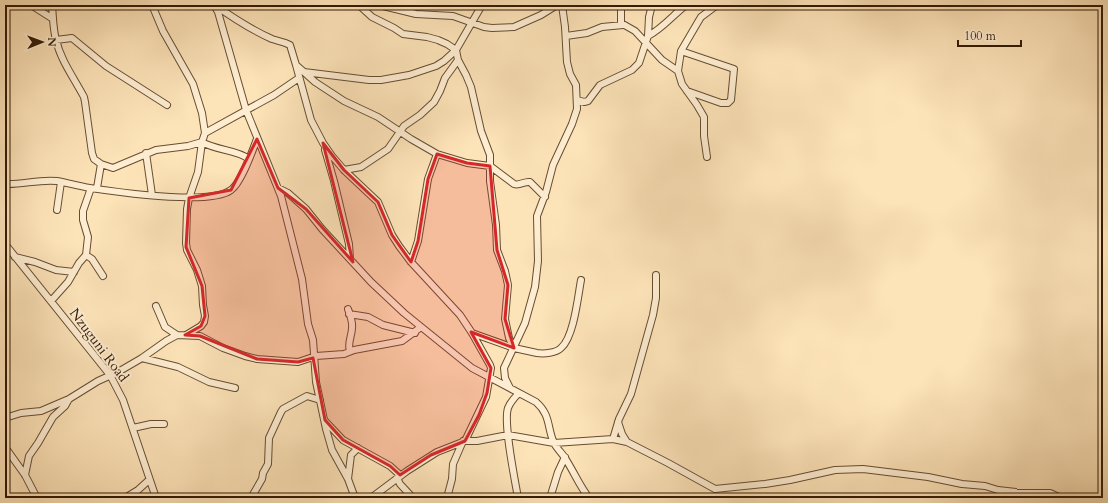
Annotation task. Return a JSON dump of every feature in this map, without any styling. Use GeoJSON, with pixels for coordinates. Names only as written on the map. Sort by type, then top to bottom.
{"type":"FeatureCollection","features":[{"type":"Feature","properties":{"kind":"street"},"geometry":{"type":"LineString","coordinates":[[31,5],[53,19]]}},
{"type":"Feature","properties":{"kind":"street"},"geometry":{"type":"LineString","coordinates":[[52,5],[56,40],[64,61],[84,97],[94,159],[101,164],[113,168],[156,150],[188,146],[202,142],[216,148],[241,154],[249,160]]}},
{"type":"Feature","properties":{"kind":"street"},"geometry":{"type":"LineString","coordinates":[[152,5],[163,30],[193,84],[202,113],[205,133],[202,142],[198,172],[189,198],[186,247],[197,270],[202,286],[205,316],[204,322],[201,326],[185,335]]}},
{"type":"Feature","properties":{"kind":"street"},"geometry":{"type":"LineString","coordinates":[[214,5],[256,31],[290,45],[311,120],[323,143],[344,170],[378,202],[392,235],[412,262],[456,310],[472,333],[490,365],[490,378],[486,398],[453,464],[452,479],[447,498]]}},
{"type":"Feature","properties":{"kind":"street"},"geometry":{"type":"LineString","coordinates":[[214,5],[218,12],[246,110],[278,188],[289,226],[302,279],[308,324],[313,340],[316,382],[332,450],[348,478],[355,498]]}},
{"type":"Feature","properties":{"kind":"street"},"geometry":{"type":"LineString","coordinates":[[358,5],[372,17],[403,34],[435,39],[456,50],[458,60],[471,87],[481,131],[490,155],[490,181],[496,226],[497,250],[505,271],[508,285],[505,319],[509,338],[514,348]]}},
{"type":"Feature","properties":{"kind":"street"},"geometry":{"type":"LineString","coordinates":[[379,5],[416,14],[453,16],[488,28],[514,27],[541,15],[557,5]]}},
{"type":"Feature","properties":{"kind":"street"},"geometry":{"type":"LineString","coordinates":[[304,72],[369,80],[392,78],[419,72],[436,66],[456,50],[482,5]]}},
{"type":"Feature","properties":{"kind":"street"},"geometry":{"type":"LineString","coordinates":[[511,389],[504,378],[504,368],[527,319],[535,288],[538,261],[537,216],[545,197],[553,165],[576,112],[577,100],[575,82],[568,67],[562,5]]}},
{"type":"Feature","properties":{"kind":"street"},"geometry":{"type":"LineString","coordinates":[[621,5],[621,21],[623,25]]}},
{"type":"Feature","properties":{"kind":"street"},"geometry":{"type":"LineString","coordinates":[[577,100],[584,102],[588,101],[596,88],[600,85],[632,70],[638,65],[647,39],[649,17],[652,5]]}},
{"type":"Feature","properties":{"kind":"street"},"geometry":{"type":"LineString","coordinates":[[647,39],[661,29],[679,10],[686,5]]}},
{"type":"Feature","properties":{"kind":"street"},"geometry":{"type":"LineString","coordinates":[[678,72],[681,50],[700,19],[718,5]]}},
{"type":"Feature","properties":{"kind":"street"},"geometry":{"type":"LineString","coordinates":[[566,36],[587,34],[602,27],[623,25],[647,39],[660,58],[678,72],[686,90],[704,117],[704,136],[707,158]]}},
{"type":"Feature","properties":{"kind":"street"},"geometry":{"type":"LineString","coordinates":[[56,40],[72,38],[106,66],[167,105]]}},
{"type":"Feature","properties":{"kind":"street"},"geometry":{"type":"LineString","coordinates":[[681,50],[733,67],[734,71],[731,100],[728,103],[721,103],[686,90]]}},
{"type":"Feature","properties":{"kind":"street"},"geometry":{"type":"LineString","coordinates":[[344,170],[361,166],[384,153],[400,132],[434,102],[446,78],[458,60]]}},
{"type":"Feature","properties":{"kind":"street"},"geometry":{"type":"LineString","coordinates":[[296,65],[315,82],[344,102],[378,117],[437,154],[467,163],[490,166],[514,184],[519,185],[530,182],[545,197]]}},
{"type":"Feature","properties":{"kind":"street"},"geometry":{"type":"LineString","coordinates":[[205,133],[274,95],[299,78]]}},
{"type":"Feature","properties":{"kind":"street"},"geometry":{"type":"LineString","coordinates":[[5,184],[39,181],[61,182],[94,188],[152,195],[189,198],[220,195],[235,187],[249,160],[257,139]]}},
{"type":"Feature","properties":{"kind":"street"},"geometry":{"type":"LineString","coordinates":[[323,143],[349,244],[350,259]]}},
{"type":"Feature","properties":{"kind":"street"},"geometry":{"type":"LineString","coordinates":[[146,153],[152,195]]}},
{"type":"Feature","properties":{"kind":"street"},"geometry":{"type":"LineString","coordinates":[[412,262],[418,241],[428,179],[437,154]]}},
{"type":"Feature","properties":{"kind":"street"},"geometry":{"type":"LineString","coordinates":[[51,301],[68,282],[86,254],[88,237],[83,220],[83,211],[94,188],[101,164]]}},
{"type":"Feature","properties":{"kind":"street"},"geometry":{"type":"LineString","coordinates":[[58,210],[61,182]]}},
{"type":"Feature","properties":{"kind":"street"},"geometry":{"type":"LineString","coordinates":[[278,188],[288,193],[306,209],[322,229],[371,282],[464,363],[519,393],[541,407],[548,420],[554,443],[565,457],[580,487],[589,498]]}},
{"type":"Feature","properties":{"kind":"street","name":"Nzuguni Road"},"geometry":{"type":"LineString","coordinates":[[5,244],[110,375],[123,400],[156,498]]}},
{"type":"Feature","properties":{"kind":"street"},"geometry":{"type":"LineString","coordinates":[[86,254],[92,259],[103,276]]}},
{"type":"Feature","properties":{"kind":"street"},"geometry":{"type":"LineString","coordinates":[[15,257],[35,262],[56,270],[74,272]]}},
{"type":"Feature","properties":{"kind":"street"},"geometry":{"type":"LineString","coordinates":[[613,440],[618,422],[631,394],[653,315],[656,298],[656,275]]}},
{"type":"Feature","properties":{"kind":"street"},"geometry":{"type":"LineString","coordinates":[[472,333],[514,348],[541,354],[562,348],[572,326],[581,280]]}},
{"type":"Feature","properties":{"kind":"street"},"geometry":{"type":"LineString","coordinates":[[156,306],[165,327],[177,335]]}},
{"type":"Feature","properties":{"kind":"street"},"geometry":{"type":"LineString","coordinates":[[350,351],[349,342],[352,324],[349,311],[368,317],[383,325],[415,333]]}},
{"type":"Feature","properties":{"kind":"street"},"geometry":{"type":"LineString","coordinates":[[5,418],[21,413],[41,411],[69,399],[142,358],[177,335],[200,336],[228,350],[257,359],[298,362],[319,356],[344,354],[350,351],[402,340],[415,333],[422,327]]}},
{"type":"Feature","properties":{"kind":"street"},"geometry":{"type":"LineString","coordinates":[[142,358],[178,367],[209,382],[235,388]]}},
{"type":"Feature","properties":{"kind":"street"},"geometry":{"type":"LineString","coordinates":[[518,498],[508,435],[508,408],[519,393]]}},
{"type":"Feature","properties":{"kind":"street"},"geometry":{"type":"LineString","coordinates":[[251,498],[262,479],[263,473],[268,464],[269,438],[282,410],[305,396],[320,400]]}},
{"type":"Feature","properties":{"kind":"street"},"geometry":{"type":"LineString","coordinates":[[25,476],[29,456],[53,417],[65,406],[69,399]]}},
{"type":"Feature","properties":{"kind":"street"},"geometry":{"type":"LineString","coordinates":[[325,420],[343,440],[390,466],[398,477],[400,484],[413,498]]}},
{"type":"Feature","properties":{"kind":"street"},"geometry":{"type":"LineString","coordinates":[[618,422],[622,434],[627,442]]}},
{"type":"Feature","properties":{"kind":"street"},"geometry":{"type":"LineString","coordinates":[[133,428],[151,424],[164,424]]}},
{"type":"Feature","properties":{"kind":"street"},"geometry":{"type":"LineString","coordinates":[[371,498],[398,477],[431,455],[464,441],[477,441],[508,435],[554,443],[613,440],[627,442],[715,488],[790,480],[834,470],[863,469],[985,486],[998,490],[1050,493],[1061,498]]}},
{"type":"Feature","properties":{"kind":"street"},"geometry":{"type":"LineString","coordinates":[[5,447],[25,476],[37,498]]}},
{"type":"Feature","properties":{"kind":"street"},"geometry":{"type":"LineString","coordinates":[[348,478],[351,456],[358,448]]}},
{"type":"Feature","properties":{"kind":"street"},"geometry":{"type":"LineString","coordinates":[[550,498],[558,472],[565,457]]}},
{"type":"Feature","properties":{"kind":"street"},"geometry":{"type":"LineString","coordinates":[[124,498],[138,490],[149,480]]}},
{"type":"Feature","properties":{"kind":"highlighted area"},"geometry":{"type":"Polygon","coordinates":[[[257,139],[278,188],[306,209],[353,262],[323,143],[344,170],[378,202],[392,235],[411,262],[418,241],[428,179],[437,154],[467,163],[490,166],[497,250],[508,285],[505,319],[514,348],[471,332],[491,368],[487,393],[479,415],[465,441],[431,455],[400,475],[390,466],[343,440],[325,420],[313,358],[298,362],[257,359],[200,336],[185,335],[201,326],[205,316],[202,286],[186,247],[189,198],[231,190],[257,139]]]}}]}
